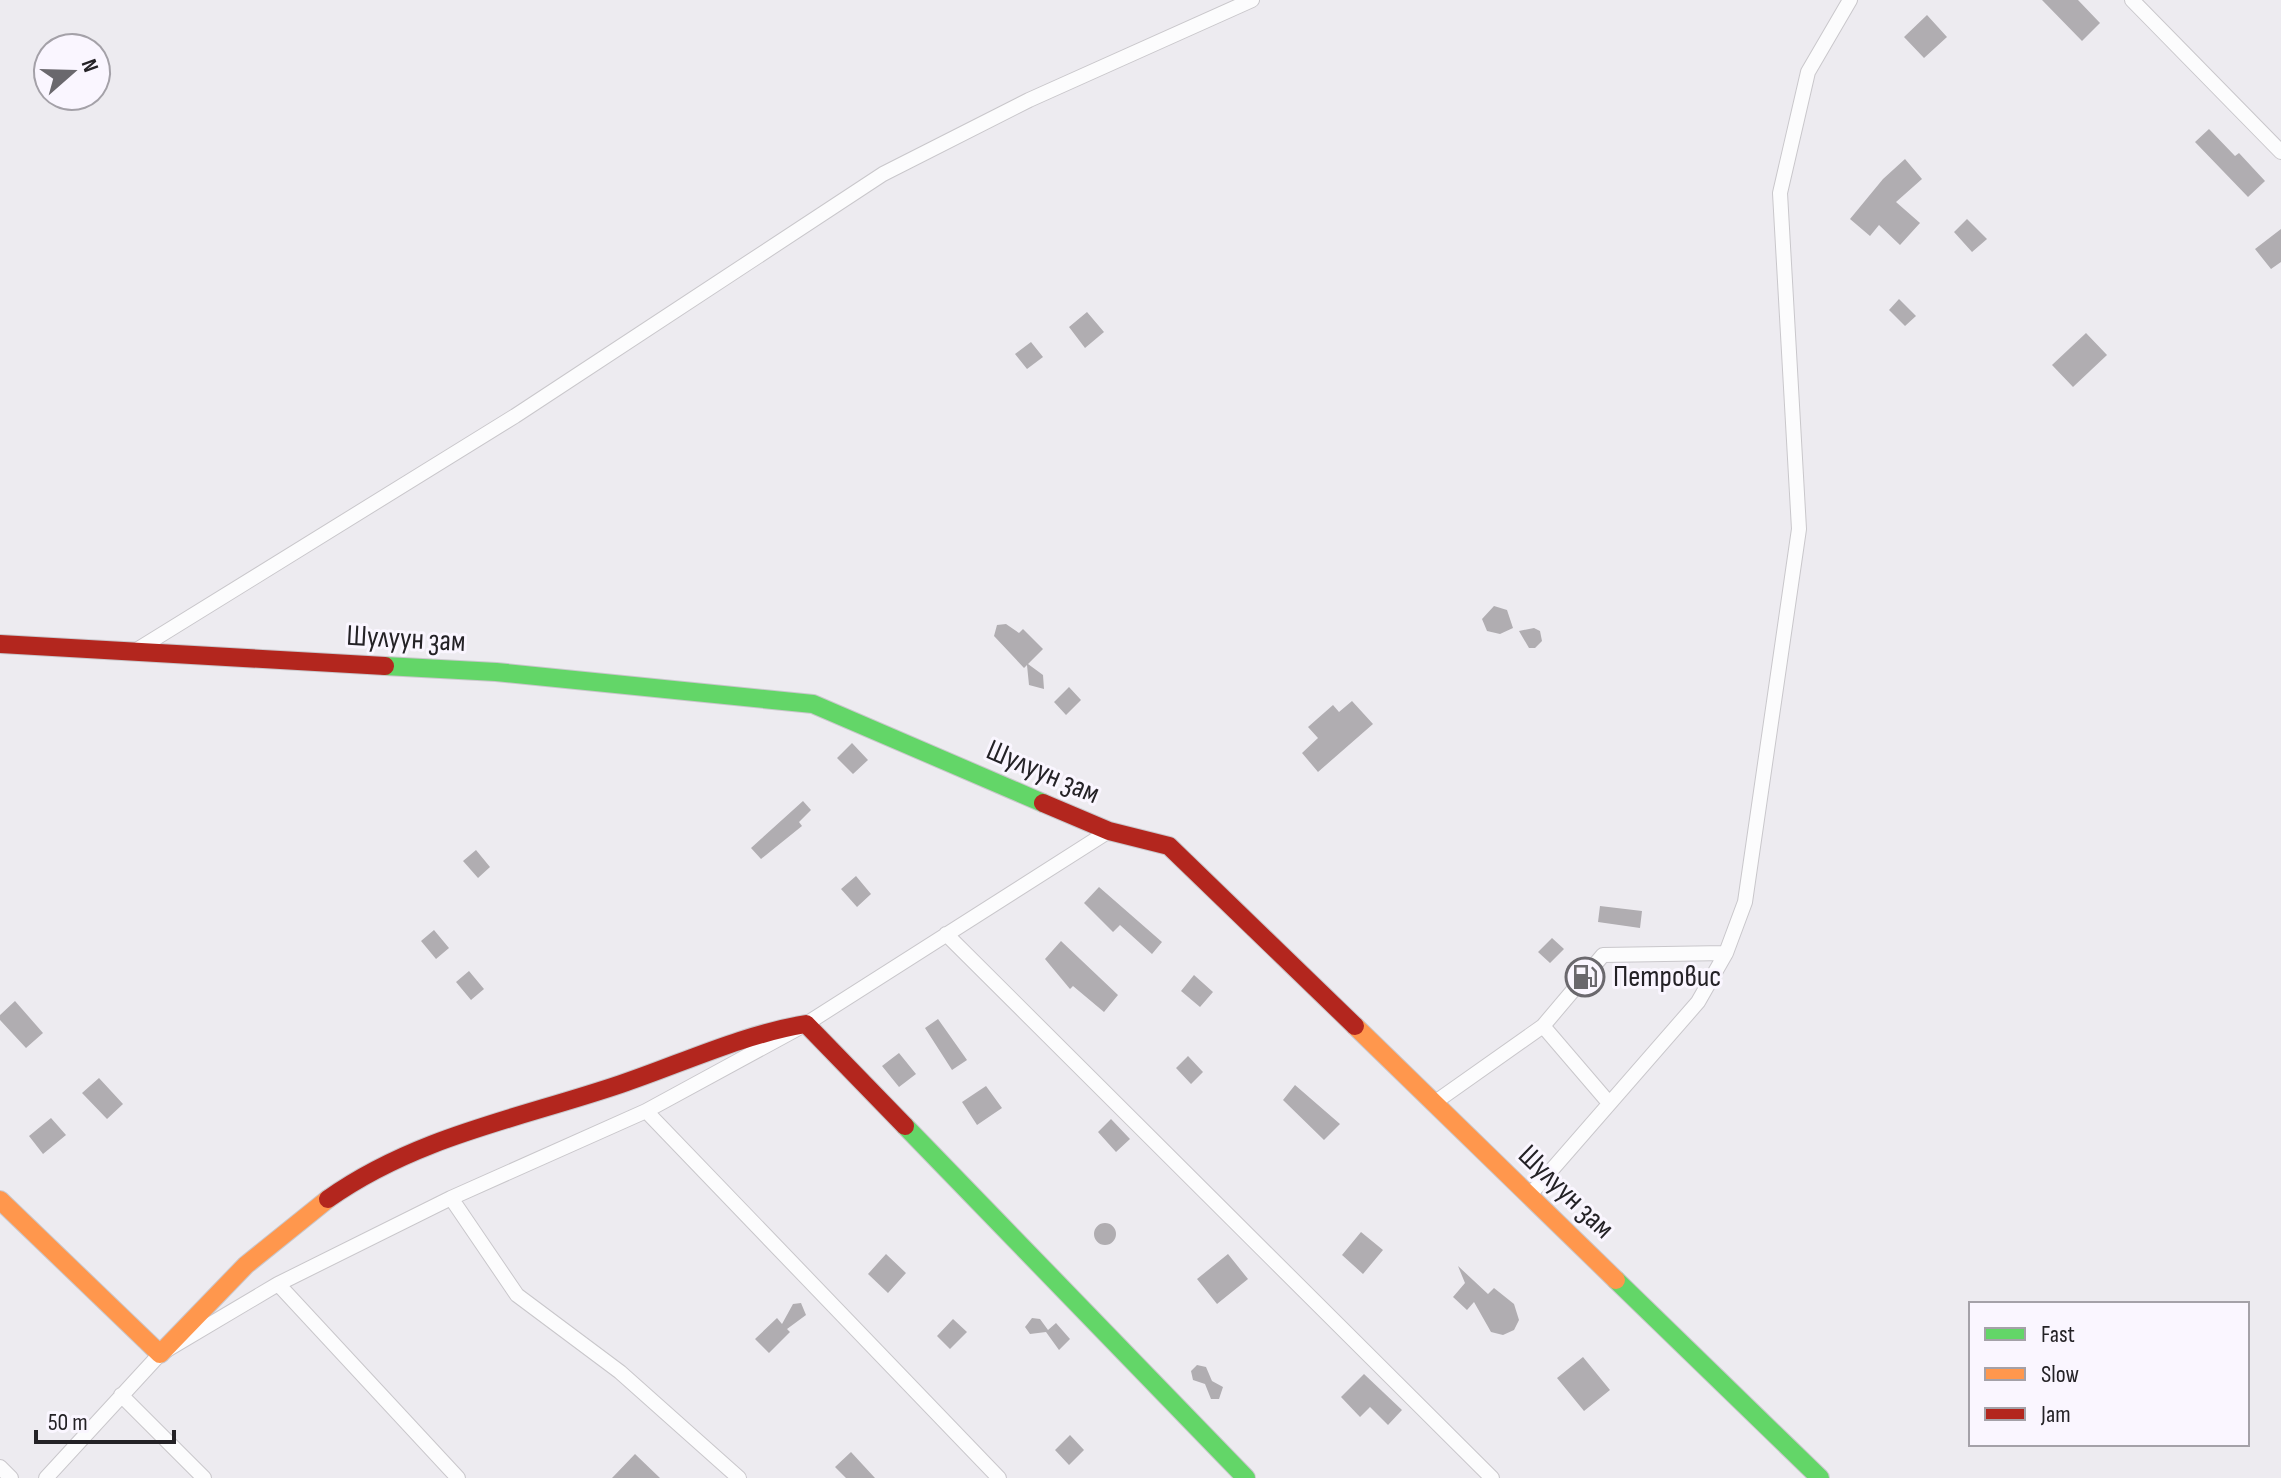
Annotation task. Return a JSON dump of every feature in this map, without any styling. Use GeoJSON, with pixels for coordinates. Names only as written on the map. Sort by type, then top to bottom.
{"type":"FeatureCollection","features":[{"type":"Feature","properties":{"kind":"street"},"geometry":{"type":"LineString","coordinates":[[134,652],[515,416],[883,174],[1029,100],[1252,0]]}},
{"type":"Feature","properties":{"kind":"street"},"geometry":{"type":"LineString","coordinates":[[1529,1196],[1698,1002],[1726,953],[1745,902],[1799,529],[1780,193],[1808,72],[1850,0]]}},
{"type":"Feature","properties":{"kind":"street"},"geometry":{"type":"LineString","coordinates":[[2132,0],[2281,152]]}},
{"type":"Feature","properties":{"kind":"street","name":"Шулуун зам"},"geometry":{"type":"LineString","coordinates":[[0,644],[496,672],[813,704],[1109,831],[1169,846],[1820,1478]]}},
{"type":"Feature","properties":{"kind":"street"},"geometry":{"type":"LineString","coordinates":[[160,1354],[278,1284],[451,1198],[646,1111],[806,1024],[1109,831]]}},
{"type":"Feature","properties":{"kind":"street"},"geometry":{"type":"LineString","coordinates":[[946,934],[1492,1478]]}},
{"type":"Feature","properties":{"kind":"street"},"geometry":{"type":"LineString","coordinates":[[1434,1103],[1543,1026],[1603,955],[1726,953]]}},
{"type":"Feature","properties":{"kind":"street"},"geometry":{"type":"LineString","coordinates":[[46,1478],[253,1255],[370,1172],[415,1149],[636,1079],[741,1037],[806,1024]]}},
{"type":"Feature","properties":{"kind":"street"},"geometry":{"type":"LineString","coordinates":[[806,1024],[1246,1478]]}},
{"type":"Feature","properties":{"kind":"street"},"geometry":{"type":"LineString","coordinates":[[1543,1026],[1609,1103]]}},
{"type":"Feature","properties":{"kind":"street"},"geometry":{"type":"LineString","coordinates":[[646,1111],[999,1478]]}},
{"type":"Feature","properties":{"kind":"street"},"geometry":{"type":"LineString","coordinates":[[451,1198],[517,1295],[620,1372],[739,1478]]}},
{"type":"Feature","properties":{"kind":"street"},"geometry":{"type":"LineString","coordinates":[[0,1200],[160,1354]]}},
{"type":"Feature","properties":{"kind":"street"},"geometry":{"type":"LineString","coordinates":[[278,1284],[458,1478]]}},
{"type":"Feature","properties":{"kind":"street"},"geometry":{"type":"LineString","coordinates":[[121,1395],[204,1478]]}},
{"type":"Feature","properties":{"kind":"street"},"geometry":{"type":"LineString","coordinates":[[0,1467],[11,1478]]}},
{"type":"Feature","properties":{"kind":"building"},"geometry":{"type":"Polygon","coordinates":[[[2042,0],[2078,0],[2100,23],[2082,41],[2042,0]]]}},
{"type":"Feature","properties":{"kind":"building"},"geometry":{"type":"Polygon","coordinates":[[[1927,15],[1947,37],[1924,58],[1904,37],[1927,15]]]}},
{"type":"Feature","properties":{"kind":"building"},"geometry":{"type":"Polygon","coordinates":[[[2209,129],[2235,156],[2239,153],[2265,181],[2248,197],[2195,142],[2209,129]]]}},
{"type":"Feature","properties":{"kind":"building"},"geometry":{"type":"Polygon","coordinates":[[[1905,159],[1922,179],[1896,202],[1920,223],[1900,245],[1879,225],[1870,236],[1850,219],[1883,179],[1905,159]]]}},
{"type":"Feature","properties":{"kind":"building"},"geometry":{"type":"Polygon","coordinates":[[[1967,219],[1987,239],[1972,252],[1954,232],[1967,219]]]}},
{"type":"Feature","properties":{"kind":"building"},"geometry":{"type":"Polygon","coordinates":[[[2281,229],[2281,262],[2271,269],[2255,249],[2281,229]]]}},
{"type":"Feature","properties":{"kind":"building"},"geometry":{"type":"Polygon","coordinates":[[[1899,299],[1916,316],[1905,326],[1889,310],[1899,299]]]}},
{"type":"Feature","properties":{"kind":"building"},"geometry":{"type":"Polygon","coordinates":[[[1087,312],[1104,332],[1085,348],[1069,327],[1087,312]]]}},
{"type":"Feature","properties":{"kind":"building"},"geometry":{"type":"Polygon","coordinates":[[[2086,333],[2107,355],[2073,387],[2052,365],[2086,333]]]}},
{"type":"Feature","properties":{"kind":"building"},"geometry":{"type":"Polygon","coordinates":[[[1031,342],[1043,357],[1027,369],[1015,354],[1031,342]]]}},
{"type":"Feature","properties":{"kind":"building"},"geometry":{"type":"Polygon","coordinates":[[[1494,606],[1507,610],[1513,628],[1500,634],[1487,631],[1482,619],[1494,606]]]}},
{"type":"Feature","properties":{"kind":"building"},"geometry":{"type":"Polygon","coordinates":[[[1006,624],[1019,633],[1023,629],[1043,649],[1028,664],[1043,675],[1044,689],[1029,685],[1027,665],[1024,668],[994,636],[997,625],[1006,624]]]}},
{"type":"Feature","properties":{"kind":"building"},"geometry":{"type":"Polygon","coordinates":[[[1534,628],[1540,631],[1542,641],[1535,648],[1529,648],[1519,631],[1534,628]]]}},
{"type":"Feature","properties":{"kind":"building"},"geometry":{"type":"Polygon","coordinates":[[[1069,687],[1081,700],[1066,715],[1054,702],[1069,687]]]}},
{"type":"Feature","properties":{"kind":"building"},"geometry":{"type":"Polygon","coordinates":[[[1352,701],[1373,724],[1318,772],[1302,753],[1318,738],[1308,727],[1333,705],[1339,712],[1352,701]]]}},
{"type":"Feature","properties":{"kind":"building"},"geometry":{"type":"Polygon","coordinates":[[[852,743],[868,760],[853,774],[837,758],[852,743]]]}},
{"type":"Feature","properties":{"kind":"building"},"geometry":{"type":"Polygon","coordinates":[[[803,801],[811,810],[799,822],[802,826],[761,859],[751,848],[803,801]]]}},
{"type":"Feature","properties":{"kind":"building"},"geometry":{"type":"Polygon","coordinates":[[[476,850],[490,867],[478,878],[463,861],[476,850]]]}},
{"type":"Feature","properties":{"kind":"building"},"geometry":{"type":"Polygon","coordinates":[[[856,876],[871,894],[857,907],[841,889],[856,876]]]}},
{"type":"Feature","properties":{"kind":"building"},"geometry":{"type":"Polygon","coordinates":[[[1099,887],[1162,942],[1152,954],[1120,925],[1113,932],[1084,903],[1099,887]]]}},
{"type":"Feature","properties":{"kind":"building"},"geometry":{"type":"Polygon","coordinates":[[[1600,906],[1642,911],[1640,928],[1598,922],[1600,906]]]}},
{"type":"Feature","properties":{"kind":"building"},"geometry":{"type":"Polygon","coordinates":[[[434,930],[449,948],[436,959],[421,941],[434,930]]]}},
{"type":"Feature","properties":{"kind":"building"},"geometry":{"type":"Polygon","coordinates":[[[1552,938],[1564,949],[1550,963],[1538,952],[1552,938]]]}},
{"type":"Feature","properties":{"kind":"building"},"geometry":{"type":"Polygon","coordinates":[[[1061,941],[1118,995],[1104,1012],[1073,986],[1070,989],[1045,959],[1061,941]]]}},
{"type":"Feature","properties":{"kind":"building"},"geometry":{"type":"Polygon","coordinates":[[[469,971],[484,989],[471,1000],[456,982],[469,971]]]}},
{"type":"Feature","properties":{"kind":"building"},"geometry":{"type":"Polygon","coordinates":[[[1194,975],[1213,992],[1200,1007],[1181,991],[1194,975]]]}},
{"type":"Feature","properties":{"kind":"building"},"geometry":{"type":"Polygon","coordinates":[[[15,1001],[43,1033],[26,1048],[0,1020],[0,1015],[15,1001]]]}},
{"type":"Feature","properties":{"kind":"building"},"geometry":{"type":"Polygon","coordinates":[[[938,1019],[967,1060],[952,1070],[925,1028],[938,1019]]]}},
{"type":"Feature","properties":{"kind":"building"},"geometry":{"type":"Polygon","coordinates":[[[899,1053],[916,1074],[899,1087],[882,1066],[899,1053]]]}},
{"type":"Feature","properties":{"kind":"building"},"geometry":{"type":"Polygon","coordinates":[[[1188,1056],[1203,1072],[1191,1084],[1176,1068],[1188,1056]]]}},
{"type":"Feature","properties":{"kind":"building"},"geometry":{"type":"Polygon","coordinates":[[[99,1078],[123,1104],[107,1119],[82,1093],[99,1078]]]}},
{"type":"Feature","properties":{"kind":"building"},"geometry":{"type":"Polygon","coordinates":[[[1295,1085],[1340,1124],[1324,1140],[1283,1100],[1295,1085]]]}},
{"type":"Feature","properties":{"kind":"building"},"geometry":{"type":"Polygon","coordinates":[[[986,1086],[1002,1108],[977,1125],[962,1102],[986,1086]]]}},
{"type":"Feature","properties":{"kind":"building"},"geometry":{"type":"Polygon","coordinates":[[[51,1118],[66,1135],[43,1154],[29,1136],[51,1118]]]}},
{"type":"Feature","properties":{"kind":"building"},"geometry":{"type":"Polygon","coordinates":[[[1111,1119],[1130,1139],[1116,1152],[1098,1132],[1111,1119]]]}},
{"type":"Feature","properties":{"kind":"building"},"geometry":{"type":"Polygon","coordinates":[[[1105,1223],[1113,1226],[1116,1234],[1113,1242],[1105,1245],[1097,1242],[1094,1234],[1097,1226],[1105,1223]]]}},
{"type":"Feature","properties":{"kind":"building"},"geometry":{"type":"Polygon","coordinates":[[[1361,1232],[1383,1250],[1363,1274],[1342,1255],[1361,1232]]]}},
{"type":"Feature","properties":{"kind":"building"},"geometry":{"type":"Polygon","coordinates":[[[886,1254],[906,1273],[888,1293],[868,1274],[886,1254]]]}},
{"type":"Feature","properties":{"kind":"building"},"geometry":{"type":"Polygon","coordinates":[[[1228,1254],[1248,1279],[1217,1304],[1197,1279],[1228,1254]]]}},
{"type":"Feature","properties":{"kind":"building"},"geometry":{"type":"Polygon","coordinates":[[[1458,1266],[1488,1294],[1494,1288],[1514,1304],[1519,1320],[1514,1330],[1503,1335],[1491,1332],[1474,1302],[1467,1310],[1453,1297],[1465,1283],[1458,1266]]]}},
{"type":"Feature","properties":{"kind":"building"},"geometry":{"type":"Polygon","coordinates":[[[801,1303],[806,1315],[787,1329],[790,1332],[769,1353],[755,1339],[777,1318],[782,1324],[793,1304],[801,1303]]]}},
{"type":"Feature","properties":{"kind":"building"},"geometry":{"type":"Polygon","coordinates":[[[1032,1318],[1040,1319],[1048,1330],[1056,1323],[1070,1339],[1059,1350],[1046,1332],[1030,1334],[1025,1327],[1032,1318]]]}},
{"type":"Feature","properties":{"kind":"building"},"geometry":{"type":"Polygon","coordinates":[[[953,1319],[967,1332],[950,1349],[937,1336],[953,1319]]]}},
{"type":"Feature","properties":{"kind":"building"},"geometry":{"type":"Polygon","coordinates":[[[1583,1357],[1610,1390],[1584,1411],[1557,1378],[1583,1357]]]}},
{"type":"Feature","properties":{"kind":"building"},"geometry":{"type":"Polygon","coordinates":[[[1197,1365],[1206,1367],[1212,1381],[1223,1387],[1219,1399],[1211,1399],[1205,1384],[1193,1380],[1191,1371],[1197,1365]]]}},
{"type":"Feature","properties":{"kind":"building"},"geometry":{"type":"Polygon","coordinates":[[[1364,1374],[1402,1410],[1388,1425],[1370,1407],[1360,1417],[1341,1397],[1364,1374]]]}},
{"type":"Feature","properties":{"kind":"building"},"geometry":{"type":"Polygon","coordinates":[[[1070,1435],[1084,1450],[1069,1465],[1055,1450],[1070,1435]]]}},
{"type":"Feature","properties":{"kind":"building"},"geometry":{"type":"Polygon","coordinates":[[[851,1452],[875,1478],[846,1478],[835,1467],[851,1452]]]}},
{"type":"Feature","properties":{"kind":"building"},"geometry":{"type":"Polygon","coordinates":[[[635,1454],[660,1478],[612,1478],[635,1454]]]}},
{"type":"Feature","properties":{"kind":"traffic: fast"},"geometry":{"type":"LineString","coordinates":[[385,666],[496,672],[813,704],[1043,803]]}},
{"type":"Feature","properties":{"kind":"traffic: fast"},"geometry":{"type":"LineString","coordinates":[[905,1126],[1246,1478]]}},
{"type":"Feature","properties":{"kind":"traffic: fast"},"geometry":{"type":"LineString","coordinates":[[1616,1280],[1820,1478]]}},
{"type":"Feature","properties":{"kind":"traffic: slow"},"geometry":{"type":"LineString","coordinates":[[1355,1026],[1616,1280]]}},
{"type":"Feature","properties":{"kind":"traffic: slow"},"geometry":{"type":"LineString","coordinates":[[0,1200],[160,1354],[246,1265],[328,1199]]}},
{"type":"Feature","properties":{"kind":"traffic: jam"},"geometry":{"type":"LineString","coordinates":[[0,644],[385,666]]}},
{"type":"Feature","properties":{"kind":"traffic: jam"},"geometry":{"type":"LineString","coordinates":[[1043,803],[1109,831],[1169,846],[1355,1026]]}},
{"type":"Feature","properties":{"kind":"traffic: jam"},"geometry":{"type":"LineString","coordinates":[[328,1199],[362,1177],[433,1144],[621,1084],[735,1042],[806,1024],[905,1126]]}},
{"type":"Feature","properties":{"kind":"place","name":"Петровис"},"geometry":{"type":"Point","coordinates":[1585,977]}}]}
